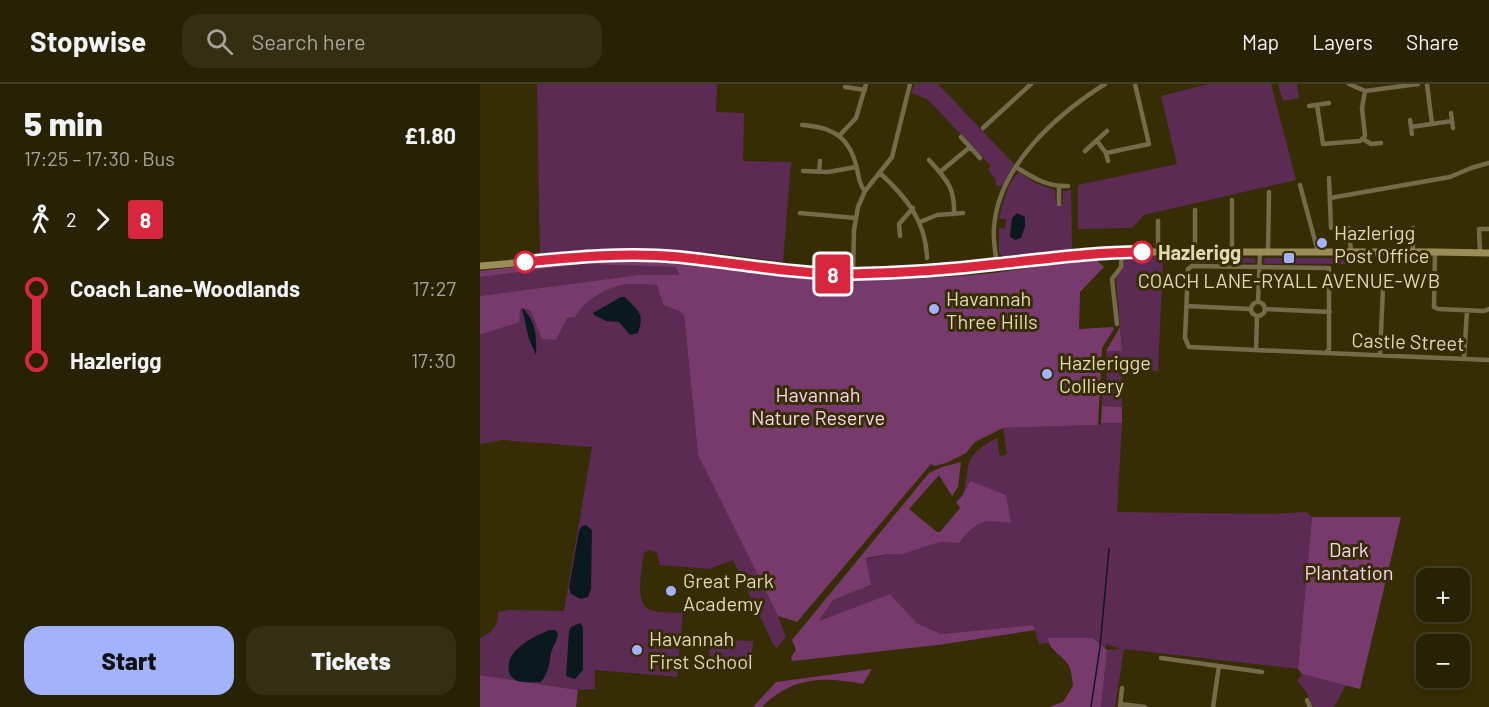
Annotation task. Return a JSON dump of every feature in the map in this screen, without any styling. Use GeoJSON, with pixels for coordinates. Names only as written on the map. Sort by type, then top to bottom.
{"type":"FeatureCollection","features":[{"type":"Feature","properties":{"kind":"street"},"geometry":{"type":"LineString","coordinates":[[853,274],[855,218],[864,191],[892,157],[910,84]]}},
{"type":"Feature","properties":{"kind":"street"},"geometry":{"type":"LineString","coordinates":[[997,264],[994,229],[996,213],[1016,167],[1027,151],[1072,107],[1105,84]]}},
{"type":"Feature","properties":{"kind":"street"},"geometry":{"type":"LineString","coordinates":[[1106,153],[1149,144],[1135,84]]}},
{"type":"Feature","properties":{"kind":"street"},"geometry":{"type":"LineString","coordinates":[[1349,84],[1365,92],[1389,86],[1418,84]]}},
{"type":"Feature","properties":{"kind":"street"},"geometry":{"type":"LineString","coordinates":[[1426,84],[1432,124]]}},
{"type":"Feature","properties":{"kind":"street"},"geometry":{"type":"LineString","coordinates":[[983,128],[1029,85]]}},
{"type":"Feature","properties":{"kind":"street"},"geometry":{"type":"LineString","coordinates":[[839,136],[856,118],[865,87],[845,87]]}},
{"type":"Feature","properties":{"kind":"street"},"geometry":{"type":"LineString","coordinates":[[1363,139],[1365,136],[1362,108],[1365,92]]}},
{"type":"Feature","properties":{"kind":"street"},"geometry":{"type":"LineString","coordinates":[[1309,106],[1329,103]]}},
{"type":"Feature","properties":{"kind":"street"},"geometry":{"type":"LineString","coordinates":[[1317,105],[1323,144],[1319,151]]}},
{"type":"Feature","properties":{"kind":"street"},"geometry":{"type":"LineString","coordinates":[[1451,113],[1453,128]]}},
{"type":"Feature","properties":{"kind":"street"},"geometry":{"type":"LineString","coordinates":[[1410,120],[1412,134]]}},
{"type":"Feature","properties":{"kind":"street"},"geometry":{"type":"LineString","coordinates":[[1411,127],[1452,121]]}},
{"type":"Feature","properties":{"kind":"street"},"geometry":{"type":"LineString","coordinates":[[802,125],[826,128],[839,136],[851,151],[864,191]]}},
{"type":"Feature","properties":{"kind":"street"},"geometry":{"type":"LineString","coordinates":[[1085,151],[1107,131]]}},
{"type":"Feature","properties":{"kind":"street"},"geometry":{"type":"LineString","coordinates":[[961,137],[980,158]]}},
{"type":"Feature","properties":{"kind":"street"},"geometry":{"type":"LineString","coordinates":[[1323,144],[1363,139],[1371,144],[1381,142]]}},
{"type":"Feature","properties":{"kind":"street"},"geometry":{"type":"LineString","coordinates":[[1097,141],[1106,153],[1108,161]]}},
{"type":"Feature","properties":{"kind":"street"},"geometry":{"type":"LineString","coordinates":[[940,172],[970,147]]}},
{"type":"Feature","properties":{"kind":"street"},"geometry":{"type":"LineString","coordinates":[[930,160],[952,190],[954,214]]}},
{"type":"Feature","properties":{"kind":"street"},"geometry":{"type":"LineString","coordinates":[[819,172],[820,161]]}},
{"type":"Feature","properties":{"kind":"street"},"geometry":{"type":"LineString","coordinates":[[1330,198],[1450,177],[1489,163]]}},
{"type":"Feature","properties":{"kind":"street"},"geometry":{"type":"LineString","coordinates":[[803,171],[842,170],[856,166]]}},
{"type":"Feature","properties":{"kind":"street"},"geometry":{"type":"LineString","coordinates":[[1016,167],[1044,183],[1068,186]]}},
{"type":"Feature","properties":{"kind":"street"},"geometry":{"type":"LineString","coordinates":[[880,173],[913,208],[921,222],[927,258]]}},
{"type":"Feature","properties":{"kind":"street"},"geometry":{"type":"LineString","coordinates":[[1329,178],[1331,228]]}},
{"type":"Feature","properties":{"kind":"street"},"geometry":{"type":"LineString","coordinates":[[1300,185],[1318,252]]}},
{"type":"Feature","properties":{"kind":"street"},"geometry":{"type":"LineString","coordinates":[[1059,186],[1059,204]]}},
{"type":"Feature","properties":{"kind":"street"},"geometry":{"type":"LineString","coordinates":[[1268,253],[1269,192]]}},
{"type":"Feature","properties":{"kind":"street"},"geometry":{"type":"LineString","coordinates":[[1232,200],[1232,253]]}},
{"type":"Feature","properties":{"kind":"street"},"geometry":{"type":"LineString","coordinates":[[900,236],[899,224],[913,208]]}},
{"type":"Feature","properties":{"kind":"street"},"geometry":{"type":"LineString","coordinates":[[1195,210],[1196,253]]}},
{"type":"Feature","properties":{"kind":"street"},"geometry":{"type":"LineString","coordinates":[[800,213],[855,218]]}},
{"type":"Feature","properties":{"kind":"street"},"geometry":{"type":"LineString","coordinates":[[921,222],[937,215],[963,213]]}},
{"type":"Feature","properties":{"kind":"street"},"geometry":{"type":"LineString","coordinates":[[1158,221],[1158,252]]}},
{"type":"Feature","properties":{"kind":"street"},"geometry":{"type":"LineString","coordinates":[[1349,228],[1351,252]]}},
{"type":"Feature","properties":{"kind":"street"},"geometry":{"type":"LineString","coordinates":[[1413,228],[1413,252]]}},
{"type":"Feature","properties":{"kind":"street"},"geometry":{"type":"LineString","coordinates":[[1480,253],[1479,229],[1489,229]]}},
{"type":"Feature","properties":{"kind":"street"},"geometry":{"type":"LineString","coordinates":[[1117,324],[1112,279],[1121,267],[1122,252]]}},
{"type":"Feature","properties":{"kind":"street"},"geometry":{"type":"LineString","coordinates":[[480,266],[596,256],[644,255],[785,271],[853,274],[945,269],[1122,252],[1489,254]]}},
{"type":"Feature","properties":{"kind":"street"},"geometry":{"type":"LineString","coordinates":[[1258,302],[1260,252]]}},
{"type":"Feature","properties":{"kind":"street"},"geometry":{"type":"LineString","coordinates":[[1435,252],[1434,307],[1484,311],[1489,309]]}},
{"type":"Feature","properties":{"kind":"street"},"geometry":{"type":"LineString","coordinates":[[1250,309],[1186,306],[1188,269],[1192,266],[1329,268],[1328,351]]}},
{"type":"Feature","properties":{"kind":"street"},"geometry":{"type":"LineString","coordinates":[[1380,355],[1383,287]]}},
{"type":"Feature","properties":{"kind":"street"},"geometry":{"type":"LineString","coordinates":[[1250,309],[1254,303],[1258,302]]}},
{"type":"Feature","properties":{"kind":"street"},"geometry":{"type":"LineString","coordinates":[[1258,302],[1264,305],[1265,309]]}},
{"type":"Feature","properties":{"kind":"street","name":"Castle Street"},"geometry":{"type":"LineString","coordinates":[[1186,306],[1186,343],[1189,347],[1328,351],[1489,360]]}},
{"type":"Feature","properties":{"kind":"street"},"geometry":{"type":"LineString","coordinates":[[1250,309],[1257,317]]}},
{"type":"Feature","properties":{"kind":"street"},"geometry":{"type":"LineString","coordinates":[[1265,309],[1330,312]]}},
{"type":"Feature","properties":{"kind":"street"},"geometry":{"type":"LineString","coordinates":[[1257,317],[1262,316],[1265,309]]}},
{"type":"Feature","properties":{"kind":"street"},"geometry":{"type":"LineString","coordinates":[[1464,358],[1467,310]]}},
{"type":"Feature","properties":{"kind":"street"},"geometry":{"type":"LineString","coordinates":[[1256,350],[1257,317]]}},
{"type":"Feature","properties":{"kind":"street"},"geometry":{"type":"LineString","coordinates":[[1161,658],[1263,672]]}},
{"type":"Feature","properties":{"kind":"street"},"geometry":{"type":"LineString","coordinates":[[1213,707],[1219,666]]}},
{"type":"Feature","properties":{"kind":"street"},"geometry":{"type":"LineString","coordinates":[[1122,688],[1120,705],[1145,707]]}},
{"type":"Feature","properties":{"kind":"street"},"geometry":{"type":"LineString","coordinates":[[1306,700],[1310,707]]}},
{"type":"Feature","properties":{"kind":"shaded area"},"geometry":{"type":"Polygon","coordinates":[[[537,84],[717,84],[716,112],[744,113],[743,161],[791,162],[783,262],[719,254],[667,251],[604,251],[540,255],[537,84]]]}},
{"type":"Feature","properties":{"kind":"shaded area"},"geometry":{"type":"Polygon","coordinates":[[[915,84],[938,84],[1014,164],[1002,186],[996,186],[996,180],[988,169],[991,166],[931,103],[911,93],[915,84]]]}},
{"type":"Feature","properties":{"kind":"shaded area"},"geometry":{"type":"Polygon","coordinates":[[[1208,84],[1271,84],[1296,180],[1144,215],[1132,228],[1078,229],[1078,185],[1177,164],[1161,96],[1208,84]]]}},
{"type":"Feature","properties":{"kind":"shaded area"},"geometry":{"type":"Polygon","coordinates":[[[1278,84],[1297,84],[1299,98],[1283,101],[1278,84]]]}},
{"type":"Feature","properties":{"kind":"shaded area"},"geometry":{"type":"Polygon","coordinates":[[[1019,172],[1035,183],[1055,190],[1056,204],[1063,204],[1063,191],[1071,190],[1072,250],[1004,257],[999,253],[999,228],[1005,229],[1006,219],[999,219],[1008,187],[1019,172]]]}},
{"type":"Feature","properties":{"kind":"shaded area"},"geometry":{"type":"Polygon","coordinates":[[[1017,213],[1025,217],[1025,226],[1021,238],[1015,240],[1010,235],[1012,218],[1017,213]]]}},
{"type":"Feature","properties":{"kind":"shaded area"},"geometry":{"type":"Polygon","coordinates":[[[1126,256],[1254,258],[1256,261],[1255,263],[1163,263],[1158,371],[1122,369],[1122,407],[1102,406],[1102,391],[1105,391],[1107,385],[1106,351],[1122,350],[1116,278],[1126,256]]]}},
{"type":"Feature","properties":{"kind":"shaded area"},"geometry":{"type":"Polygon","coordinates":[[[1265,258],[1356,258],[1356,264],[1265,264],[1263,261],[1265,258]]]}},
{"type":"Feature","properties":{"kind":"shaded area"},"geometry":{"type":"Polygon","coordinates":[[[582,264],[677,267],[679,275],[638,275],[480,296],[480,277],[582,264]]]}},
{"type":"Feature","properties":{"kind":"shaded area"},"geometry":{"type":"Polygon","coordinates":[[[623,285],[657,285],[663,305],[684,315],[698,455],[778,616],[786,637],[777,648],[774,646],[733,560],[709,569],[660,565],[657,553],[650,550],[645,552],[643,557],[640,586],[640,594],[645,607],[662,612],[683,613],[677,677],[595,670],[595,689],[578,690],[480,675],[480,638],[494,628],[498,612],[509,610],[564,611],[592,447],[502,440],[480,444],[480,335],[485,334],[522,308],[529,339],[533,324],[524,309],[531,311],[542,338],[556,340],[567,318],[575,317],[588,302],[599,294],[623,285]]]}},
{"type":"Feature","properties":{"kind":"shaded area"},"geometry":{"type":"Polygon","coordinates":[[[625,297],[639,313],[641,321],[638,333],[630,335],[619,322],[606,321],[593,313],[625,297]]]}},
{"type":"Feature","properties":{"kind":"shaded area"},"geometry":{"type":"Polygon","coordinates":[[[522,308],[530,318],[535,330],[536,355],[529,339],[522,308]]]}},
{"type":"Feature","properties":{"kind":"shaded area"},"geometry":{"type":"Polygon","coordinates":[[[1122,423],[1117,512],[1269,514],[1306,512],[1312,517],[1298,669],[1124,649],[1115,707],[1101,707],[1107,650],[1121,649],[1106,644],[1105,649],[1093,638],[1048,638],[1048,643],[1039,644],[1033,625],[941,634],[917,623],[890,594],[819,622],[833,600],[871,585],[866,559],[888,554],[903,554],[940,542],[959,543],[973,528],[987,519],[963,495],[970,461],[978,451],[997,438],[1000,457],[1007,454],[1003,428],[1098,425],[1122,423]]]}},
{"type":"Feature","properties":{"kind":"shaded area"},"geometry":{"type":"Polygon","coordinates":[[[586,525],[592,530],[591,589],[588,597],[581,599],[571,594],[569,587],[579,531],[586,525]]]}},
{"type":"Feature","properties":{"kind":"shaded area"},"geometry":{"type":"Polygon","coordinates":[[[580,623],[583,627],[583,670],[575,679],[566,676],[569,631],[571,627],[580,623]]]}},
{"type":"Feature","properties":{"kind":"shaded area"},"geometry":{"type":"Polygon","coordinates":[[[549,630],[555,630],[558,634],[544,678],[541,682],[523,682],[514,679],[509,672],[511,656],[522,645],[549,630]]]}},
{"type":"Feature","properties":{"kind":"shaded area"},"geometry":{"type":"Polygon","coordinates":[[[710,639],[753,641],[751,667],[709,664],[710,639]]]}},
{"type":"Feature","properties":{"kind":"shaded area"},"geometry":{"type":"Polygon","coordinates":[[[1302,674],[1346,685],[1334,707],[1313,707],[1307,693],[1297,681],[1302,674]]]}},
{"type":"Feature","properties":{"kind":"green space","name":"Havannah Nature Reserve"},"geometry":{"type":"Polygon","coordinates":[[[621,258],[714,265],[820,280],[842,280],[972,275],[1094,258],[1104,267],[1080,292],[1079,329],[1113,327],[1114,329],[1102,348],[1098,425],[1003,428],[975,442],[966,453],[946,463],[934,466],[931,464],[797,622],[778,616],[698,455],[684,315],[663,305],[657,285],[623,285],[599,294],[588,302],[575,317],[567,318],[556,340],[542,339],[531,311],[522,308],[519,322],[480,335],[480,296],[638,275],[679,275],[676,267],[582,264],[480,277],[480,271],[581,259],[621,258]]]}},
{"type":"Feature","properties":{"kind":"green space"},"geometry":{"type":"Polygon","coordinates":[[[1120,327],[1122,351],[1106,351],[1120,327]]]}},
{"type":"Feature","properties":{"kind":"green space"},"geometry":{"type":"Polygon","coordinates":[[[1102,406],[1122,407],[1122,423],[1101,423],[1102,406]]]}},
{"type":"Feature","properties":{"kind":"green space"},"geometry":{"type":"Polygon","coordinates":[[[961,462],[958,487],[952,496],[939,475],[909,509],[940,532],[960,508],[956,502],[963,495],[970,481],[1006,495],[1011,523],[993,521],[981,523],[959,543],[940,542],[903,554],[866,558],[871,585],[833,600],[819,621],[890,594],[917,623],[941,634],[1033,625],[1035,630],[938,645],[792,661],[791,657],[796,650],[792,640],[929,473],[961,462]]]}},
{"type":"Feature","properties":{"kind":"green space","name":"Dark Plantation"},"geometry":{"type":"Polygon","coordinates":[[[1312,517],[1401,517],[1360,689],[1302,674],[1298,669],[1312,517]]]}},
{"type":"Feature","properties":{"kind":"green space"},"geometry":{"type":"Polygon","coordinates":[[[1048,638],[1093,638],[1107,650],[1101,707],[1049,707],[1063,702],[1073,686],[1069,666],[1050,646],[1048,638]]]}},
{"type":"Feature","properties":{"kind":"green space"},"geometry":{"type":"Polygon","coordinates":[[[872,669],[863,684],[835,680],[809,681],[785,690],[762,707],[753,707],[776,682],[872,669]]]}},
{"type":"Feature","properties":{"kind":"green space"},"geometry":{"type":"Polygon","coordinates":[[[480,675],[578,690],[576,707],[480,707],[480,675]]]}},
{"type":"Feature","properties":{"kind":"waterway"},"geometry":{"type":"LineString","coordinates":[[1091,707],[1100,647],[1109,549]]}},
{"type":"Feature","properties":{"kind":"bus line","name":"8"},"geometry":{"type":"LineString","coordinates":[[525,262],[596,256],[644,255],[785,271],[853,274],[945,269],[1111,252],[1142,252]]}},
{"type":"Feature","properties":{"kind":"place","name":"Hazlerigg Post Office"},"geometry":{"type":"Point","coordinates":[1322,243]}},
{"type":"Feature","properties":{"kind":"place","name":"Hazlerigg"},"geometry":{"type":"Point","coordinates":[1142,252]}},
{"type":"Feature","properties":{"kind":"place","name":"COACH LANE-RYALL AVENUE-W/B"},"geometry":{"type":"Point","coordinates":[1289,258]}},
{"type":"Feature","properties":{"kind":"place","name":"Havannah Three Hills"},"geometry":{"type":"Point","coordinates":[934,309]}},
{"type":"Feature","properties":{"kind":"place","name":"Hazlerigge Colliery"},"geometry":{"type":"Point","coordinates":[1047,374]}},
{"type":"Feature","properties":{"kind":"place","name":"Great Park Academy"},"geometry":{"type":"Point","coordinates":[671,591]}},
{"type":"Feature","properties":{"kind":"place","name":"Havannah First School"},"geometry":{"type":"Point","coordinates":[637,650]}}]}
